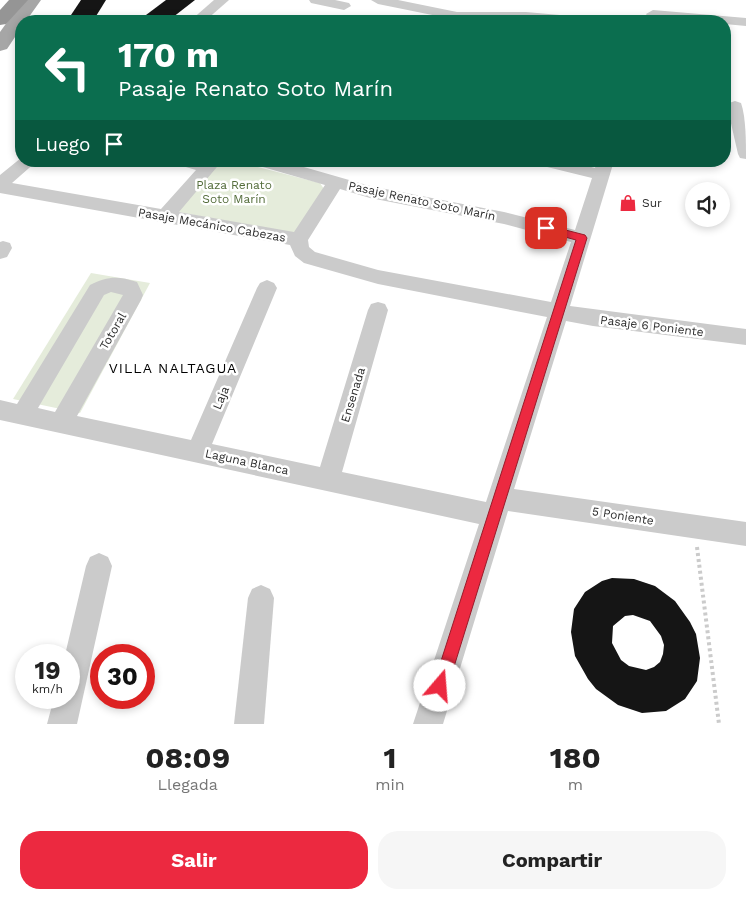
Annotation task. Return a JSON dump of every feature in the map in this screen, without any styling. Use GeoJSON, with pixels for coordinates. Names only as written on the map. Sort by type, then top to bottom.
{"type":"FeatureCollection","features":[{"type":"Feature","properties":{"kind":"highway"},"geometry":{"type":"LineString","coordinates":[[0,10],[7,0]]}},
{"type":"Feature","properties":{"kind":"highway"},"geometry":{"type":"LineString","coordinates":[[0,20],[19,0]]}},
{"type":"Feature","properties":{"kind":"main road"},"geometry":{"type":"LineString","coordinates":[[21,15],[32,0]]}},
{"type":"Feature","properties":{"kind":"main road"},"geometry":{"type":"LineString","coordinates":[[0,45],[15,24]]}},
{"type":"Feature","properties":{"kind":"street"},"geometry":{"type":"LineString","coordinates":[[205,15],[222,0]]}},
{"type":"Feature","properties":{"kind":"street"},"geometry":{"type":"LineString","coordinates":[[316,0],[346,3]]}},
{"type":"Feature","properties":{"kind":"street"},"geometry":{"type":"LineString","coordinates":[[378,0],[452,15]]}},
{"type":"Feature","properties":{"kind":"street"},"geometry":{"type":"LineString","coordinates":[[336,15],[346,3]]}},
{"type":"Feature","properties":{"kind":"street"},"geometry":{"type":"LineString","coordinates":[[653,12],[681,15]]}},
{"type":"Feature","properties":{"kind":"street"},"geometry":{"type":"LineString","coordinates":[[731,20],[746,22]]}},
{"type":"Feature","properties":{"kind":"street"},"geometry":{"type":"LineString","coordinates":[[731,151],[746,153],[735,106]]}},
{"type":"Feature","properties":{"kind":"street"},"geometry":{"type":"LineString","coordinates":[[0,185],[22,167]]}},
{"type":"Feature","properties":{"kind":"street"},"geometry":{"type":"LineString","coordinates":[[165,216],[209,167]]}},
{"type":"Feature","properties":{"kind":"street","name":"Pasaje Renato Soto Marín"},"geometry":{"type":"LineString","coordinates":[[283,167],[392,196],[504,218],[582,238]]}},
{"type":"Feature","properties":{"kind":"street"},"geometry":{"type":"LineString","coordinates":[[428,724],[604,168]]}},
{"type":"Feature","properties":{"kind":"street"},"geometry":{"type":"LineString","coordinates":[[299,240],[335,182]]}},
{"type":"Feature","properties":{"kind":"street","name":"Pasaje Mecánico Cabezas"},"geometry":{"type":"LineString","coordinates":[[0,185],[299,240],[299,248],[305,256],[359,272],[558,312]]}},
{"type":"Feature","properties":{"kind":"street","name":"Totoral"},"geometry":{"type":"LineString","coordinates":[[11,412],[98,290],[105,285],[114,283],[130,287],[133,290],[131,300],[61,423]]}},
{"type":"Feature","properties":{"kind":"street","name":"Laja"},"geometry":{"type":"LineString","coordinates":[[198,452],[267,288]]}},
{"type":"Feature","properties":{"kind":"street","name":"Ensenada"},"geometry":{"type":"LineString","coordinates":[[328,480],[378,310]]}},
{"type":"Feature","properties":{"kind":"street","name":"Pasaje 6 Poniente"},"geometry":{"type":"LineString","coordinates":[[558,312],[746,337]]}},
{"type":"Feature","properties":{"kind":"street","name":"Laguna Blanca"},"geometry":{"type":"LineString","coordinates":[[11,412],[328,480],[497,507]]}},
{"type":"Feature","properties":{"kind":"street","name":"5 Poniente"},"geometry":{"type":"LineString","coordinates":[[497,507],[746,534]]}},
{"type":"Feature","properties":{"kind":"street"},"geometry":{"type":"LineString","coordinates":[[80,646],[99,566]]}},
{"type":"Feature","properties":{"kind":"street"},"geometry":{"type":"LineString","coordinates":[[249,724],[261,598]]}},
{"type":"Feature","properties":{"kind":"street"},"geometry":{"type":"LineString","coordinates":[[62,724],[65,709]]}},
{"type":"Feature","properties":{"kind":"path"},"geometry":{"type":"LineString","coordinates":[[694,527],[719,724]]}},
{"type":"Feature","properties":{"kind":"green space","name":"Plaza Renato Soto Marín"},"geometry":{"type":"Polygon","coordinates":[[[216,167],[258,167],[320,183],[326,192],[294,234],[174,211],[211,170],[216,167]]]}},
{"type":"Feature","properties":{"kind":"green space"},"geometry":{"type":"Polygon","coordinates":[[[91,273],[150,283],[80,413],[13,399],[91,273]]]}},
{"type":"Feature","properties":{"kind":"building"},"geometry":{"type":"Polygon","coordinates":[[[81,0],[106,0],[97,15],[71,15],[81,0]]]}},
{"type":"Feature","properties":{"kind":"building"},"geometry":{"type":"Polygon","coordinates":[[[166,0],[195,0],[176,15],[146,15],[166,0]]]}},
{"type":"Feature","properties":{"kind":"building"},"geometry":{"type":"Polygon","coordinates":[[[612,578],[634,579],[655,586],[675,601],[696,634],[700,658],[697,681],[685,699],[666,711],[642,713],[618,705],[596,689],[575,656],[571,632],[574,609],[585,592],[602,581],[612,578]],[[633,615],[625,616],[613,626],[612,643],[621,660],[629,666],[646,670],[660,662],[664,645],[661,636],[650,621],[633,615]]]}},
{"type":"Feature","properties":{"kind":"place","name":"Sur"},"geometry":{"type":"Point","coordinates":[628,203]}},
{"type":"Feature","properties":{"kind":"district","name":"VILLA NALTAGUA"},"geometry":{"type":"Point","coordinates":[173,368]}},
{"type":"Feature","properties":{"kind":"route"},"geometry":{"type":"LineString","coordinates":[[440,686],[582,238],[546,228]]}}]}
